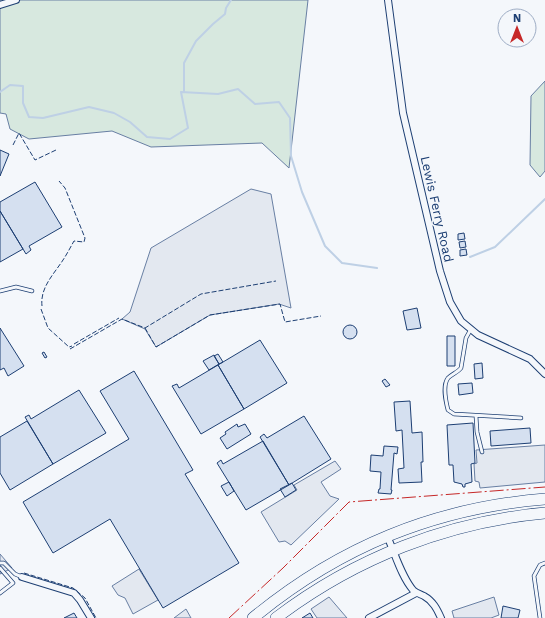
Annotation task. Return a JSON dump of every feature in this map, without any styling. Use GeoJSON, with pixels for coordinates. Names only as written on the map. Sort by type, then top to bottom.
{"type":"FeatureCollection","features":[{"type":"Feature","properties":{"kind":"highway"},"geometry":{"type":"LineString","coordinates":[[253,618],[282,595],[319,570],[344,556],[387,536],[420,523],[467,510],[504,503],[545,498]]}},
{"type":"Feature","properties":{"kind":"highway"},"geometry":{"type":"LineString","coordinates":[[276,618],[336,578],[370,560],[424,538],[462,527],[501,519],[545,513]]}},
{"type":"Feature","properties":{"kind":"street"},"geometry":{"type":"LineString","coordinates":[[0,5],[16,0]]}},
{"type":"Feature","properties":{"kind":"street","name":"Lewis Ferry Road"},"geometry":{"type":"LineString","coordinates":[[388,0],[404,113],[440,271],[450,302],[461,321],[478,335],[530,359],[545,374]]}},
{"type":"Feature","properties":{"kind":"street"},"geometry":{"type":"LineString","coordinates":[[387,536],[412,588],[416,593],[429,599],[433,603],[441,618]]}},
{"type":"Feature","properties":{"kind":"street"},"geometry":{"type":"LineString","coordinates":[[22,577],[74,594],[80,600],[90,618]]}},
{"type":"Feature","properties":{"kind":"street"},"geometry":{"type":"LineString","coordinates":[[369,618],[416,593]]}},
{"type":"Feature","properties":{"kind":"lane"},"geometry":{"type":"LineString","coordinates":[[0,291],[16,287],[32,291]]}},
{"type":"Feature","properties":{"kind":"lane"},"geometry":{"type":"LineString","coordinates":[[471,329],[466,338],[461,368],[445,383],[447,406],[451,413],[476,416],[521,418]]}},
{"type":"Feature","properties":{"kind":"lane"},"geometry":{"type":"LineString","coordinates":[[476,416],[477,432],[482,452]]}},
{"type":"Feature","properties":{"kind":"lane"},"geometry":{"type":"LineString","coordinates":[[0,563],[4,563],[15,574],[22,577]]}},
{"type":"Feature","properties":{"kind":"lane"},"geometry":{"type":"LineString","coordinates":[[540,618],[534,576],[540,565],[545,563]]}},
{"type":"Feature","properties":{"kind":"lane"},"geometry":{"type":"LineString","coordinates":[[0,568],[13,583],[0,593]]}},
{"type":"Feature","properties":{"kind":"shaded area"},"geometry":{"type":"Polygon","coordinates":[[[0,0],[308,0],[289,168],[262,143],[151,147],[112,131],[29,139],[10,129],[6,114],[0,113],[0,0]]]}},
{"type":"Feature","properties":{"kind":"shaded area"},"geometry":{"type":"Polygon","coordinates":[[[545,81],[545,171],[540,177],[530,165],[531,96],[545,81]]]}},
{"type":"Feature","properties":{"kind":"shaded area"},"geometry":{"type":"Polygon","coordinates":[[[251,189],[271,194],[291,308],[279,304],[210,315],[156,347],[145,329],[122,319],[130,312],[151,248],[251,189]]]}},
{"type":"Feature","properties":{"kind":"shaded area"},"geometry":{"type":"Polygon","coordinates":[[[545,445],[545,482],[480,488],[479,482],[475,481],[474,464],[477,463],[476,450],[545,445]]]}},
{"type":"Feature","properties":{"kind":"shaded area"},"geometry":{"type":"Polygon","coordinates":[[[335,461],[341,469],[321,482],[330,496],[339,499],[291,545],[285,541],[279,542],[261,512],[297,490],[294,485],[335,461]]]}},
{"type":"Feature","properties":{"kind":"shaded area"},"geometry":{"type":"Polygon","coordinates":[[[0,554],[12,568],[0,574],[0,554]]]}},
{"type":"Feature","properties":{"kind":"shaded area"},"geometry":{"type":"Polygon","coordinates":[[[139,569],[158,600],[133,614],[125,598],[118,595],[112,586],[139,569]]]}},
{"type":"Feature","properties":{"kind":"shaded area"},"geometry":{"type":"Polygon","coordinates":[[[329,597],[347,618],[317,618],[311,609],[329,597]]]}},
{"type":"Feature","properties":{"kind":"shaded area"},"geometry":{"type":"Polygon","coordinates":[[[494,597],[499,615],[491,618],[454,618],[452,611],[494,597]]]}},
{"type":"Feature","properties":{"kind":"shaded area"},"geometry":{"type":"Polygon","coordinates":[[[186,609],[191,618],[174,618],[186,609]]]}},
{"type":"Feature","properties":{"kind":"building"},"geometry":{"type":"Polygon","coordinates":[[[0,150],[9,154],[0,176],[0,150]]]}},
{"type":"Feature","properties":{"kind":"building"},"geometry":{"type":"Polygon","coordinates":[[[35,182],[62,227],[29,246],[31,250],[26,254],[0,211],[0,202],[35,182]]]}},
{"type":"Feature","properties":{"kind":"building"},"geometry":{"type":"Polygon","coordinates":[[[0,211],[23,249],[0,262],[0,211]]]}},
{"type":"Feature","properties":{"kind":"building"},"geometry":{"type":"Polygon","coordinates":[[[464,233],[465,239],[458,240],[458,234],[464,233]]]}},
{"type":"Feature","properties":{"kind":"building"},"geometry":{"type":"Polygon","coordinates":[[[465,241],[466,247],[460,248],[459,242],[465,241]]]}},
{"type":"Feature","properties":{"kind":"building"},"geometry":{"type":"Polygon","coordinates":[[[466,249],[467,255],[460,256],[460,250],[466,249]]]}},
{"type":"Feature","properties":{"kind":"building"},"geometry":{"type":"Polygon","coordinates":[[[417,308],[421,328],[407,330],[403,311],[417,308]]]}},
{"type":"Feature","properties":{"kind":"building"},"geometry":{"type":"Polygon","coordinates":[[[350,325],[355,327],[357,332],[355,337],[350,339],[345,337],[343,332],[345,327],[350,325]]]}},
{"type":"Feature","properties":{"kind":"building"},"geometry":{"type":"Polygon","coordinates":[[[0,328],[24,366],[8,376],[4,368],[0,370],[0,328]]]}},
{"type":"Feature","properties":{"kind":"building"},"geometry":{"type":"Polygon","coordinates":[[[447,336],[455,336],[455,366],[447,366],[447,336]]]}},
{"type":"Feature","properties":{"kind":"building"},"geometry":{"type":"Polygon","coordinates":[[[260,340],[287,383],[244,409],[218,365],[260,340]]]}},
{"type":"Feature","properties":{"kind":"building"},"geometry":{"type":"Polygon","coordinates":[[[44,352],[47,357],[45,358],[42,353],[44,352]]]}},
{"type":"Feature","properties":{"kind":"building"},"geometry":{"type":"Polygon","coordinates":[[[218,354],[223,362],[219,364],[214,356],[218,354]]]}},
{"type":"Feature","properties":{"kind":"building"},"geometry":{"type":"Polygon","coordinates":[[[214,355],[219,364],[209,370],[203,361],[214,355]]]}},
{"type":"Feature","properties":{"kind":"building"},"geometry":{"type":"Polygon","coordinates":[[[482,363],[483,378],[475,379],[474,364],[482,363]]]}},
{"type":"Feature","properties":{"kind":"building"},"geometry":{"type":"Polygon","coordinates":[[[218,365],[244,409],[201,434],[172,386],[177,384],[179,388],[218,365]]]}},
{"type":"Feature","properties":{"kind":"building"},"geometry":{"type":"Polygon","coordinates":[[[134,371],[193,470],[185,474],[239,563],[163,608],[110,519],[53,553],[23,502],[129,439],[100,391],[134,371]]]}},
{"type":"Feature","properties":{"kind":"building"},"geometry":{"type":"Polygon","coordinates":[[[385,379],[390,385],[386,387],[382,381],[385,379]]]}},
{"type":"Feature","properties":{"kind":"building"},"geometry":{"type":"Polygon","coordinates":[[[472,383],[473,393],[459,395],[458,384],[472,383]]]}},
{"type":"Feature","properties":{"kind":"building"},"geometry":{"type":"Polygon","coordinates":[[[79,390],[106,433],[53,464],[25,417],[29,415],[31,419],[79,390]]]}},
{"type":"Feature","properties":{"kind":"building"},"geometry":{"type":"Polygon","coordinates":[[[410,401],[412,433],[422,432],[422,482],[399,483],[398,469],[404,468],[402,430],[396,431],[394,402],[410,401]]]}},
{"type":"Feature","properties":{"kind":"building"},"geometry":{"type":"Polygon","coordinates":[[[304,416],[331,459],[289,485],[260,437],[264,434],[267,438],[304,416]]]}},
{"type":"Feature","properties":{"kind":"building"},"geometry":{"type":"Polygon","coordinates":[[[27,421],[53,464],[10,490],[0,473],[0,437],[27,421]]]}},
{"type":"Feature","properties":{"kind":"building"},"geometry":{"type":"Polygon","coordinates":[[[473,423],[475,463],[471,464],[472,482],[465,484],[465,487],[463,487],[462,484],[454,482],[453,465],[449,465],[447,425],[473,423]]]}},
{"type":"Feature","properties":{"kind":"building"},"geometry":{"type":"Polygon","coordinates":[[[237,424],[238,427],[245,424],[251,434],[227,449],[220,438],[226,434],[225,432],[237,424]]]}},
{"type":"Feature","properties":{"kind":"building"},"geometry":{"type":"Polygon","coordinates":[[[530,428],[531,443],[491,446],[490,431],[530,428]]]}},
{"type":"Feature","properties":{"kind":"building"},"geometry":{"type":"Polygon","coordinates":[[[263,441],[289,485],[246,510],[217,463],[221,460],[223,464],[263,441]]]}},
{"type":"Feature","properties":{"kind":"building"},"geometry":{"type":"Polygon","coordinates":[[[384,446],[398,447],[397,454],[394,453],[391,494],[378,493],[380,489],[381,472],[370,471],[371,455],[383,456],[384,446]]]}},
{"type":"Feature","properties":{"kind":"building"},"geometry":{"type":"Polygon","coordinates":[[[229,482],[234,491],[227,496],[221,486],[229,482]]]}},
{"type":"Feature","properties":{"kind":"building"},"geometry":{"type":"Polygon","coordinates":[[[292,483],[296,490],[285,497],[280,489],[292,483]]]}},
{"type":"Feature","properties":{"kind":"building"},"geometry":{"type":"Polygon","coordinates":[[[503,606],[520,610],[518,618],[501,618],[503,606]]]}},
{"type":"Feature","properties":{"kind":"building"},"geometry":{"type":"Polygon","coordinates":[[[74,613],[77,618],[64,618],[74,613]]]}},
{"type":"Feature","properties":{"kind":"building"},"geometry":{"type":"Polygon","coordinates":[[[310,613],[313,618],[302,618],[310,613]]]}},
{"type":"Feature","properties":{"kind":"waterway"},"geometry":{"type":"LineString","coordinates":[[184,92],[184,63],[196,41],[225,14],[226,8],[231,0]]}},
{"type":"Feature","properties":{"kind":"waterway"},"geometry":{"type":"LineString","coordinates":[[0,92],[10,85],[23,86],[23,103],[29,117],[43,118],[89,107],[114,113],[130,122],[147,137],[170,139],[188,128],[181,92],[218,94],[238,89],[255,104],[279,102],[290,118],[291,156],[302,192],[325,246],[342,263],[377,268]]}},
{"type":"Feature","properties":{"kind":"waterway"},"geometry":{"type":"LineString","coordinates":[[470,257],[495,247],[545,199]]}},
{"type":"Feature","properties":{"kind":"fence"},"geometry":{"type":"LineString","coordinates":[[13,145],[19,133],[35,160],[56,150]]}},
{"type":"Feature","properties":{"kind":"fence"},"geometry":{"type":"LineString","coordinates":[[42,306],[45,288],[65,258],[74,241],[84,242],[85,238],[65,188],[59,181]]}},
{"type":"Feature","properties":{"kind":"fence"},"geometry":{"type":"LineString","coordinates":[[70,349],[122,319],[145,328],[201,294],[276,281]]}},
{"type":"Feature","properties":{"kind":"fence"},"geometry":{"type":"LineString","coordinates":[[145,328],[156,347],[210,315],[280,304],[285,322],[321,316]]}},
{"type":"Feature","properties":{"kind":"fence"},"geometry":{"type":"LineString","coordinates":[[41,309],[48,328],[69,347],[72,346]]}},
{"type":"Feature","properties":{"kind":"fence"},"geometry":{"type":"LineString","coordinates":[[74,344],[119,318]]}},
{"type":"Feature","properties":{"kind":"fence"},"geometry":{"type":"LineString","coordinates":[[24,573],[73,588],[85,598],[96,618]]}},
{"type":"Feature","properties":{"kind":"power"},"geometry":{"type":"LineString","coordinates":[[229,618],[283,568],[349,502],[545,487]]}}]}
